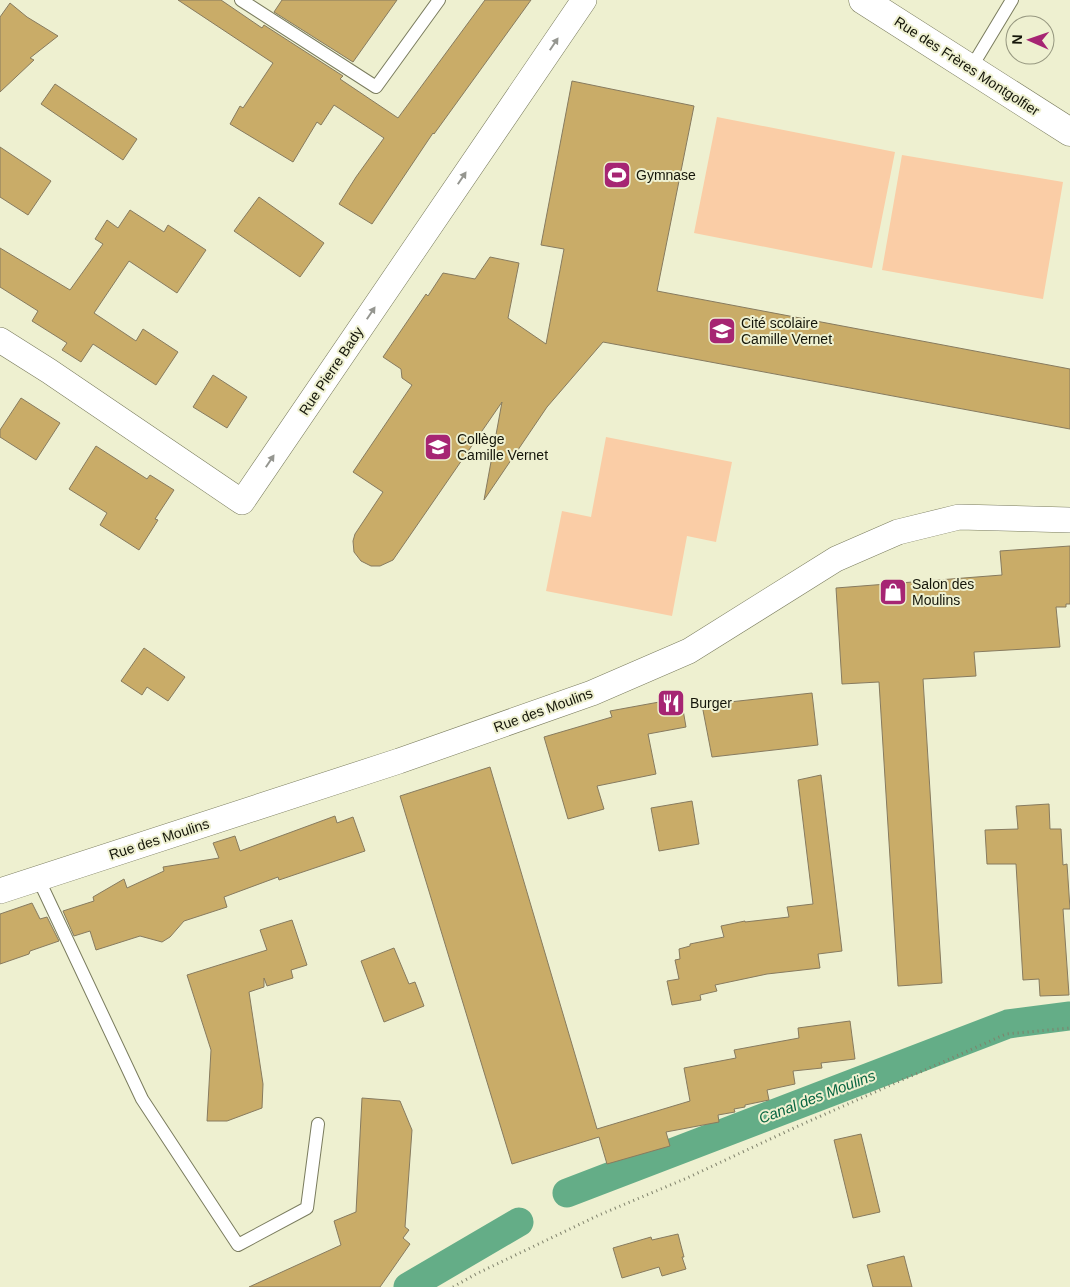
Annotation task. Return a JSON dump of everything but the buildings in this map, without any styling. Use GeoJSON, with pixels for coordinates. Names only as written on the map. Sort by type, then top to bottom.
{"type":"FeatureCollection","features":[{"type":"Feature","properties":{"kind":"street","name":"Rue Pierre Bady"},"geometry":{"type":"LineString","coordinates":[[0,340],[242,502],[584,0]]}},
{"type":"Feature","properties":{"kind":"street","name":"Rue des Frères Montgolfier"},"geometry":{"type":"LineString","coordinates":[[863,0],[1070,132]]}},
{"type":"Feature","properties":{"kind":"street","name":"Rue des Moulins"},"geometry":{"type":"LineString","coordinates":[[0,891],[399,761],[592,693],[689,651],[836,559],[898,532],[959,517],[1070,520]]}},
{"type":"Feature","properties":{"kind":"lane"},"geometry":{"type":"LineString","coordinates":[[241,0],[376,87],[439,0]]}},
{"type":"Feature","properties":{"kind":"lane"},"geometry":{"type":"LineString","coordinates":[[971,68],[1012,0]]}},
{"type":"Feature","properties":{"kind":"lane"},"geometry":{"type":"LineString","coordinates":[[38,878],[142,1099],[238,1245],[307,1208],[318,1124]]}},
{"type":"Feature","properties":{"kind":"path"},"geometry":{"type":"LineString","coordinates":[[453,1287],[599,1215],[687,1178],[796,1127],[1006,1034],[1070,1028]]}},
{"type":"Feature","properties":{"kind":"shaded area"},"geometry":{"type":"Polygon","coordinates":[[[717,117],[895,152],[872,268],[694,233],[717,117]]]}},
{"type":"Feature","properties":{"kind":"shaded area"},"geometry":{"type":"Polygon","coordinates":[[[902,155],[1063,182],[1043,299],[882,270],[902,155]]]}},
{"type":"Feature","properties":{"kind":"shaded area"},"geometry":{"type":"Polygon","coordinates":[[[606,437],[732,462],[716,542],[687,536],[672,616],[546,591],[562,511],[591,517],[606,437]]]}},
{"type":"Feature","properties":{"kind":"waterway","name":"Canal des Moulins"},"geometry":{"type":"LineString","coordinates":[[567,1193],[1008,1024],[1070,1016]]}},
{"type":"Feature","properties":{"kind":"waterway","name":"Canal des Moulins"},"geometry":{"type":"LineString","coordinates":[[408,1287],[519,1222]]}},
{"type":"Feature","properties":{"kind":"place","name":"Gymnase"},"geometry":{"type":"Point","coordinates":[617,175]}},
{"type":"Feature","properties":{"kind":"place","name":"Cité scolaire Camille Vernet"},"geometry":{"type":"Point","coordinates":[722,331]}},
{"type":"Feature","properties":{"kind":"place","name":"Collège Camille Vernet"},"geometry":{"type":"Point","coordinates":[438,447]}},
{"type":"Feature","properties":{"kind":"place","name":"Salon des Moulins"},"geometry":{"type":"Point","coordinates":[893,592]}},
{"type":"Feature","properties":{"kind":"place","name":"Burger"},"geometry":{"type":"Point","coordinates":[671,703]}}]}
